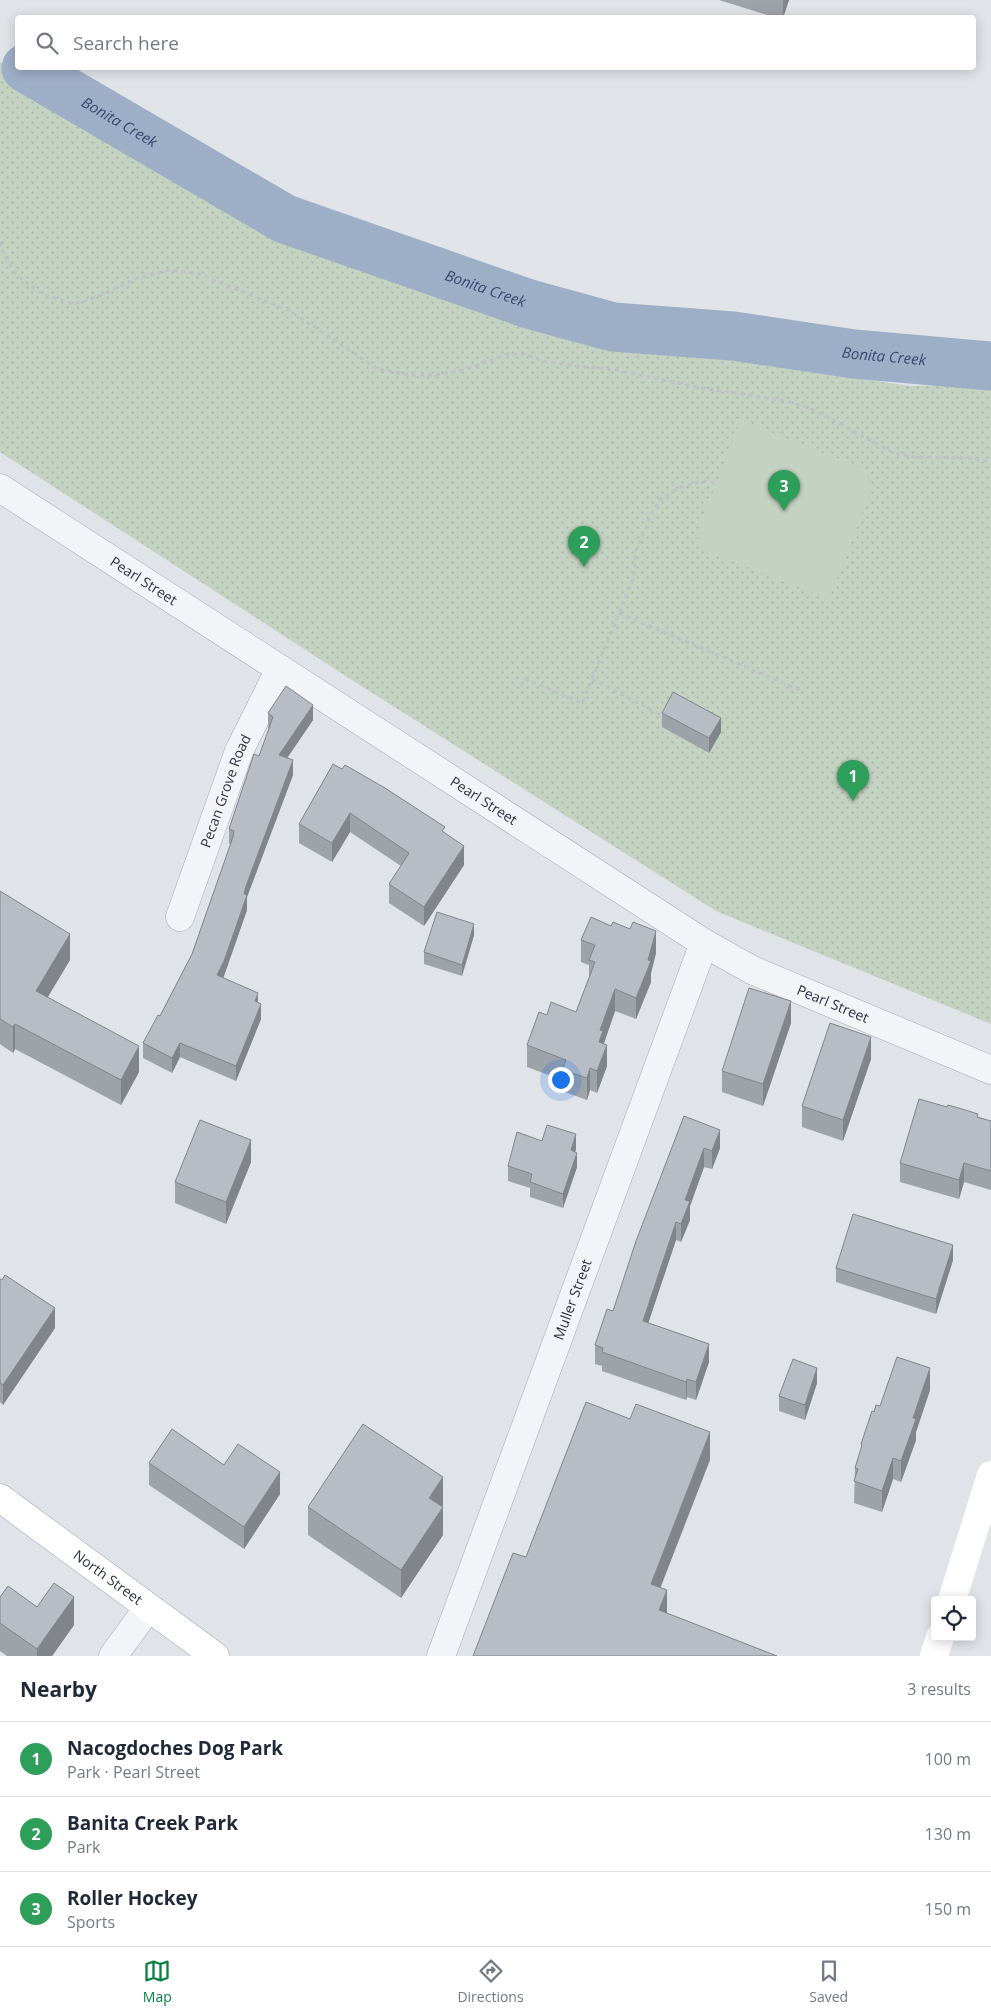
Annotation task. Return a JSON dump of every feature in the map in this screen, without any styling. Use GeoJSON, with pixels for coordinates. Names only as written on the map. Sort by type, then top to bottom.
{"type":"FeatureCollection","features":[{"type":"Feature","properties":{"kind":"main road"},"geometry":{"type":"LineString","coordinates":[[953,1596],[991,1475]]}},
{"type":"Feature","properties":{"kind":"main road","name":"North Street"},"geometry":{"type":"LineString","coordinates":[[0,1498],[215,1656]]}},
{"type":"Feature","properties":{"kind":"main road"},"geometry":{"type":"LineString","coordinates":[[934,1656],[939,1641]]}},
{"type":"Feature","properties":{"kind":"street","name":"Pearl Street"},"geometry":{"type":"LineString","coordinates":[[0,488],[704,943],[752,970],[991,1070]]}},
{"type":"Feature","properties":{"kind":"street","name":"Pecan Grove Road"},"geometry":{"type":"LineString","coordinates":[[180,917],[239,751],[280,669]]}},
{"type":"Feature","properties":{"kind":"street","name":"Muller Street"},"geometry":{"type":"LineString","coordinates":[[441,1656],[704,943]]}},
{"type":"Feature","properties":{"kind":"street"},"geometry":{"type":"LineString","coordinates":[[113,1656],[148,1608]]}},
{"type":"Feature","properties":{"kind":"path"},"geometry":{"type":"LineString","coordinates":[[0,242],[5,256],[18,276],[42,294],[73,304],[97,297],[138,278],[170,270],[199,274],[290,311],[378,369],[412,375],[436,375],[468,369],[508,354],[524,354],[547,362],[621,371],[702,388],[788,400],[814,410],[894,453],[913,457],[969,458],[991,462]]}},
{"type":"Feature","properties":{"kind":"path"},"geometry":{"type":"LineString","coordinates":[[521,686],[525,679],[582,704],[634,576],[636,551],[652,513],[660,500],[680,487],[705,481],[715,483]]}},
{"type":"Feature","properties":{"kind":"path"},"geometry":{"type":"LineString","coordinates":[[619,613],[802,691]]}},
{"type":"Feature","properties":{"kind":"path"},"geometry":{"type":"LineString","coordinates":[[592,679],[667,718]]}},
{"type":"Feature","properties":{"kind":"green space"},"geometry":{"type":"Polygon","coordinates":[[[0,62],[280,231],[485,298],[618,337],[729,346],[823,373],[910,386],[991,384],[991,1024],[716,911],[355,682],[0,452],[0,62]]]}},
{"type":"Feature","properties":{"kind":"green space"},"geometry":{"type":"Polygon","coordinates":[[[741,420],[864,470],[873,487],[829,599],[703,550],[696,535],[741,420]]]}},
{"type":"Feature","properties":{"kind":"building"},"geometry":{"type":"Polygon","coordinates":[[[286,686],[313,705],[279,755],[293,760],[246,886],[244,894],[247,895],[224,961],[217,975],[258,993],[255,1001],[261,1004],[236,1066],[180,1043],[172,1058],[143,1043],[158,1015],[160,1016],[192,954],[233,837],[234,831],[229,829],[254,754],[259,756],[273,717],[268,713],[286,686]]]}},
{"type":"Feature","properties":{"kind":"building"},"geometry":{"type":"Polygon","coordinates":[[[673,692],[721,718],[709,738],[662,713],[673,692]]]}},
{"type":"Feature","properties":{"kind":"building"},"geometry":{"type":"Polygon","coordinates":[[[333,764],[342,769],[345,765],[385,788],[445,827],[442,831],[464,846],[424,907],[389,884],[409,853],[350,813],[332,843],[299,824],[333,764]]]}},
{"type":"Feature","properties":{"kind":"building"},"geometry":{"type":"Polygon","coordinates":[[[0,891],[70,934],[36,991],[139,1046],[121,1080],[15,1024],[13,1027],[0,1019],[0,891]]]}},
{"type":"Feature","properties":{"kind":"building"},"geometry":{"type":"Polygon","coordinates":[[[437,912],[474,924],[462,965],[424,952],[437,912]]]}},
{"type":"Feature","properties":{"kind":"building"},"geometry":{"type":"Polygon","coordinates":[[[591,917],[611,926],[613,922],[630,929],[633,922],[656,931],[648,960],[651,961],[636,998],[615,989],[600,1030],[603,1031],[599,1042],[607,1045],[597,1071],[590,1068],[587,1078],[562,1070],[566,1060],[527,1045],[539,1012],[547,1015],[551,1002],[576,1012],[595,962],[589,960],[595,945],[581,940],[591,917]]]}},
{"type":"Feature","properties":{"kind":"building"},"geometry":{"type":"Polygon","coordinates":[[[749,988],[791,1001],[763,1084],[722,1071],[749,988]]]}},
{"type":"Feature","properties":{"kind":"building"},"geometry":{"type":"Polygon","coordinates":[[[830,1023],[871,1037],[843,1120],[802,1106],[830,1023]]]}},
{"type":"Feature","properties":{"kind":"building"},"geometry":{"type":"Polygon","coordinates":[[[919,1099],[962,1109],[978,1114],[977,1117],[991,1121],[991,1171],[964,1163],[959,1180],[900,1163],[919,1099]]]}},
{"type":"Feature","properties":{"kind":"building"},"geometry":{"type":"Polygon","coordinates":[[[684,1116],[720,1130],[712,1151],[704,1148],[685,1200],[690,1201],[681,1224],[676,1222],[643,1321],[709,1344],[696,1382],[687,1379],[686,1382],[602,1352],[603,1348],[595,1345],[607,1309],[613,1311],[636,1241],[684,1116]]]}},
{"type":"Feature","properties":{"kind":"building"},"geometry":{"type":"Polygon","coordinates":[[[200,1120],[251,1140],[226,1202],[175,1182],[200,1120]]]}},
{"type":"Feature","properties":{"kind":"building"},"geometry":{"type":"Polygon","coordinates":[[[547,1125],[576,1134],[571,1150],[577,1153],[563,1194],[530,1182],[532,1174],[508,1166],[517,1132],[542,1141],[547,1125]]]}},
{"type":"Feature","properties":{"kind":"building"},"geometry":{"type":"Polygon","coordinates":[[[853,1214],[953,1245],[936,1299],[836,1268],[853,1214]]]}},
{"type":"Feature","properties":{"kind":"building"},"geometry":{"type":"Polygon","coordinates":[[[5,1275],[55,1308],[3,1385],[0,1383],[0,1279],[2,1280],[5,1275]]]}},
{"type":"Feature","properties":{"kind":"building"},"geometry":{"type":"Polygon","coordinates":[[[897,1357],[930,1368],[913,1418],[916,1419],[901,1461],[893,1458],[882,1491],[854,1481],[858,1469],[855,1468],[872,1411],[874,1412],[876,1405],[880,1406],[897,1357]]]}},
{"type":"Feature","properties":{"kind":"building"},"geometry":{"type":"Polygon","coordinates":[[[793,1359],[817,1368],[805,1405],[779,1396],[793,1359]]]}},
{"type":"Feature","properties":{"kind":"building"},"geometry":{"type":"Polygon","coordinates":[[[586,1402],[630,1419],[636,1404],[710,1432],[651,1584],[667,1590],[659,1610],[777,1656],[473,1656],[513,1553],[526,1557],[586,1402]]]}},
{"type":"Feature","properties":{"kind":"building"},"geometry":{"type":"Polygon","coordinates":[[[363,1424],[443,1477],[429,1498],[443,1507],[401,1570],[308,1507],[363,1424]]]}},
{"type":"Feature","properties":{"kind":"building"},"geometry":{"type":"Polygon","coordinates":[[[172,1429],[224,1465],[238,1444],[280,1472],[244,1527],[149,1463],[172,1429]]]}},
{"type":"Feature","properties":{"kind":"building"},"geometry":{"type":"Polygon","coordinates":[[[54,1583],[74,1597],[37,1649],[0,1623],[0,1597],[8,1586],[37,1607],[54,1583]]]}},
{"type":"Feature","properties":{"kind":"waterway","name":"Bonita Creek"},"geometry":{"type":"LineString","coordinates":[[29,70],[285,219],[529,304],[613,327],[733,336],[854,354],[991,366]]}},
{"type":"Feature","properties":{"kind":"place","name":"Roller Hockey"},"geometry":{"type":"Point","coordinates":[784,511]}},
{"type":"Feature","properties":{"kind":"place","name":"Banita Creek Park"},"geometry":{"type":"Point","coordinates":[584,567]}},
{"type":"Feature","properties":{"kind":"place","name":"Nacogdoches Dog Park"},"geometry":{"type":"Point","coordinates":[853,801]}}]}
